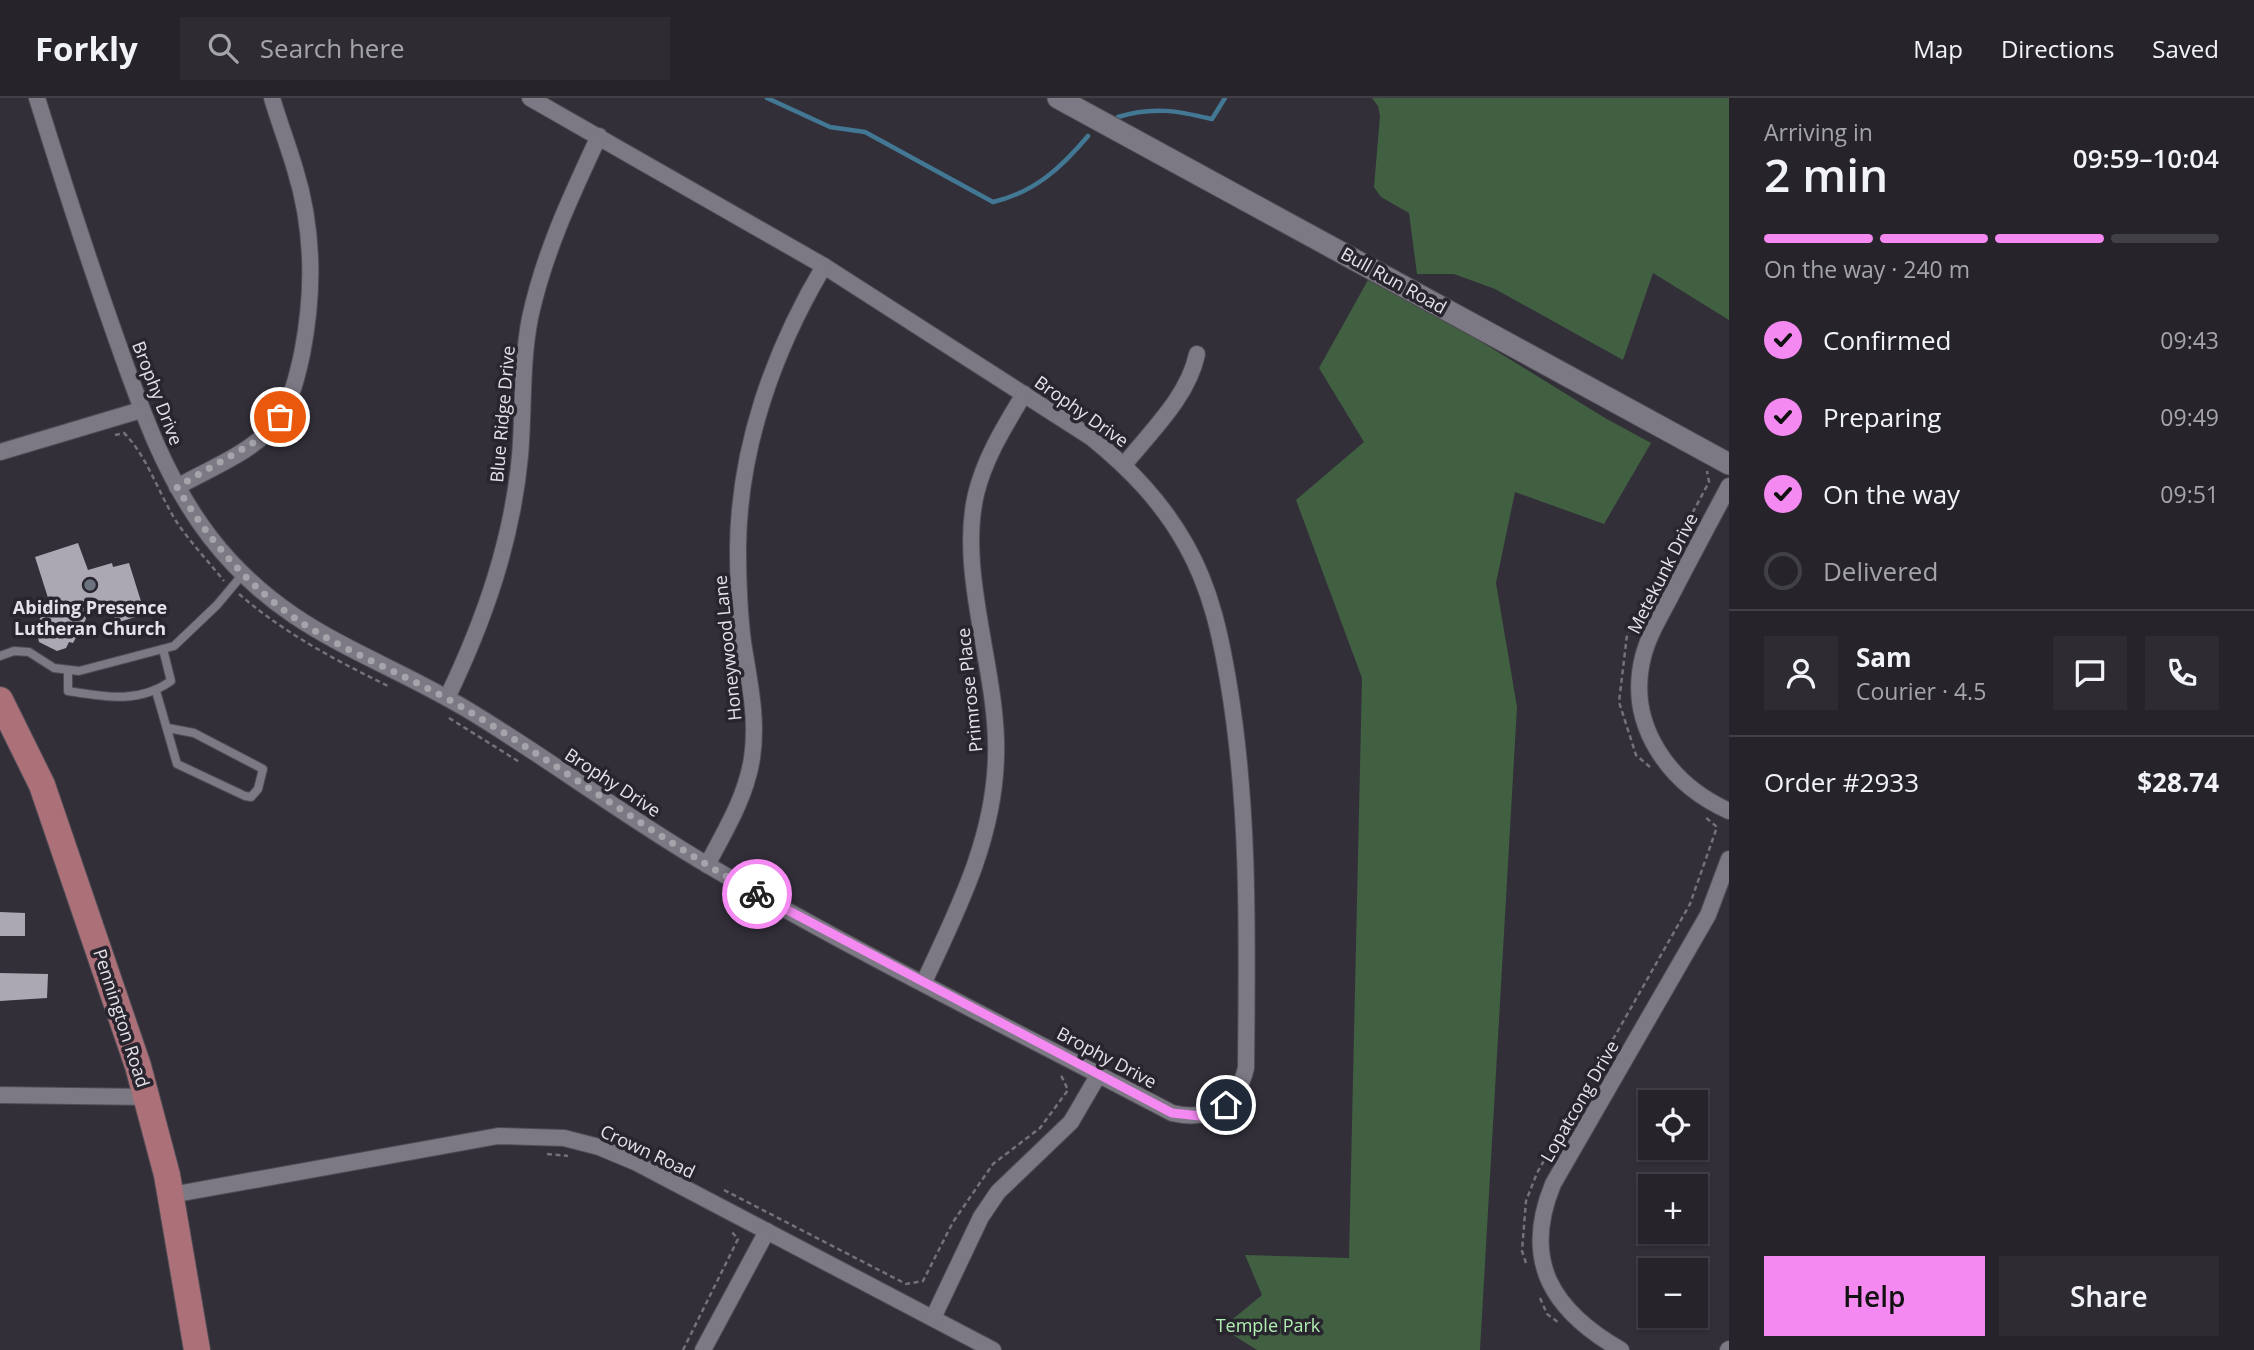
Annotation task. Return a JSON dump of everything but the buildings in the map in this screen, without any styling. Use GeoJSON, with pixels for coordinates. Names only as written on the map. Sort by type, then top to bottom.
{"type":"FeatureCollection","features":[{"type":"Feature","properties":{"kind":"main road","name":"Pennington Road"},"geometry":{"type":"LineString","coordinates":[[0,700],[43,785],[63,838],[147,1097],[171,1195],[197,1350]]}},
{"type":"Feature","properties":{"kind":"street","name":"Brophy Drive"},"geometry":{"type":"LineString","coordinates":[[37,98],[74,218],[141,410],[177,487],[211,539],[243,574],[284,611],[313,630],[447,698],[707,865],[924,982],[1172,1113],[1200,1116],[1214,1112],[1236,1095],[1246,1068],[1246,843],[1235,721],[1222,644],[1206,588],[1187,546],[1169,517],[1124,465],[1092,438],[824,266],[530,98]]}},
{"type":"Feature","properties":{"kind":"street"},"geometry":{"type":"LineString","coordinates":[[177,487],[238,454],[269,431],[284,411],[298,375],[311,290],[310,250],[296,171],[272,98]]}},
{"type":"Feature","properties":{"kind":"street","name":"Bull Run Road"},"geometry":{"type":"LineString","coordinates":[[1058,98],[1729,464]]}},
{"type":"Feature","properties":{"kind":"street","name":"Blue Ridge Drive"},"geometry":{"type":"LineString","coordinates":[[447,698],[486,608],[505,543],[520,455],[526,349],[539,282],[563,212],[600,136]]}},
{"type":"Feature","properties":{"kind":"street","name":"Honeywood Lane"},"geometry":{"type":"LineString","coordinates":[[707,865],[738,806],[752,758],[753,701],[743,641],[738,580],[741,505],[748,456],[775,363],[790,327],[824,266]]}},
{"type":"Feature","properties":{"kind":"street"},"geometry":{"type":"LineString","coordinates":[[1124,465],[1182,391],[1194,370],[1197,354]]}},
{"type":"Feature","properties":{"kind":"street","name":"Primrose Place"},"geometry":{"type":"LineString","coordinates":[[924,982],[968,887],[989,820],[996,757],[995,718],[972,552],[972,521],[984,468],[1024,394]]}},
{"type":"Feature","properties":{"kind":"street"},"geometry":{"type":"LineString","coordinates":[[0,452],[141,410]]}},
{"type":"Feature","properties":{"kind":"street","name":"Metekunk Drive"},"geometry":{"type":"LineString","coordinates":[[1729,486],[1649,637],[1642,659],[1639,692],[1642,716],[1661,757],[1692,790],[1729,811]]}},
{"type":"Feature","properties":{"kind":"street","name":"Lopatcong Drive"},"geometry":{"type":"LineString","coordinates":[[1620,1350],[1590,1332],[1559,1300],[1543,1261],[1542,1221],[1553,1184],[1708,915],[1729,859]]}},
{"type":"Feature","properties":{"kind":"street"},"geometry":{"type":"LineString","coordinates":[[933,1318],[987,1209],[1017,1172],[1056,1139],[1071,1122],[1099,1074]]}},
{"type":"Feature","properties":{"kind":"street"},"geometry":{"type":"LineString","coordinates":[[0,1095],[147,1097]]}},
{"type":"Feature","properties":{"kind":"street","name":"Crown Road"},"geometry":{"type":"LineString","coordinates":[[171,1195],[498,1136],[538,1135],[599,1147],[635,1162],[993,1350]]}},
{"type":"Feature","properties":{"kind":"street"},"geometry":{"type":"LineString","coordinates":[[703,1350],[767,1231]]}},
{"type":"Feature","properties":{"kind":"lane"},"geometry":{"type":"LineString","coordinates":[[0,656],[14,651],[29,652],[54,668],[79,671],[174,646],[243,574]]}},
{"type":"Feature","properties":{"kind":"lane"},"geometry":{"type":"LineString","coordinates":[[68,670],[68,691],[120,700],[156,691],[171,681],[163,649]]}},
{"type":"Feature","properties":{"kind":"lane"},"geometry":{"type":"LineString","coordinates":[[156,691],[177,764],[245,796],[251,797],[258,789],[263,769],[194,733],[168,728]]}},
{"type":"Feature","properties":{"kind":"path"},"geometry":{"type":"LineString","coordinates":[[111,436],[124,433],[139,449],[149,475],[177,523],[232,587],[268,620],[335,660],[392,688]]}},
{"type":"Feature","properties":{"kind":"path"},"geometry":{"type":"LineString","coordinates":[[1656,772],[1636,755],[1619,702],[1627,635],[1709,482],[1707,469]]}},
{"type":"Feature","properties":{"kind":"path"},"geometry":{"type":"LineString","coordinates":[[449,718],[524,765]]}},
{"type":"Feature","properties":{"kind":"path"},"geometry":{"type":"LineString","coordinates":[[1527,1264],[1522,1251],[1526,1202],[1567,1119],[1690,904],[1717,827],[1702,814]]}},
{"type":"Feature","properties":{"kind":"path"},"geometry":{"type":"LineString","coordinates":[[715,1186],[906,1284],[923,1281],[953,1222],[993,1164],[1041,1128],[1068,1090],[1059,1071]]}},
{"type":"Feature","properties":{"kind":"path"},"geometry":{"type":"LineString","coordinates":[[535,1153],[571,1156]]}},
{"type":"Feature","properties":{"kind":"path"},"geometry":{"type":"LineString","coordinates":[[683,1350],[738,1238],[729,1228]]}},
{"type":"Feature","properties":{"kind":"path"},"geometry":{"type":"LineString","coordinates":[[1537,1289],[1547,1314],[1567,1329]]}},
{"type":"Feature","properties":{"kind":"green space"},"geometry":{"type":"Polygon","coordinates":[[[1372,98],[1729,98],[1729,320],[1653,273],[1623,360],[1495,289],[1454,274],[1417,274],[1409,213],[1381,197],[1374,187],[1380,116],[1378,106],[1372,98]]]}},
{"type":"Feature","properties":{"kind":"green space","name":"Temple Park"},"geometry":{"type":"Polygon","coordinates":[[[1368,280],[1480,341],[1651,443],[1604,524],[1515,492],[1496,583],[1517,707],[1480,1350],[1257,1350],[1222,1328],[1262,1295],[1245,1255],[1349,1258],[1362,678],[1296,500],[1364,442],[1319,368],[1368,280]]]}},
{"type":"Feature","properties":{"kind":"waterway"},"geometry":{"type":"LineString","coordinates":[[767,98],[830,127],[865,132],[993,202],[1022,192],[1046,177],[1088,136]]}},
{"type":"Feature","properties":{"kind":"waterway"},"geometry":{"type":"LineString","coordinates":[[1118,117],[1165,111],[1212,119],[1225,98]]}},
{"type":"Feature","properties":{"kind":"way so far"},"geometry":{"type":"LineString","coordinates":[[280,417],[269,431],[238,454],[177,487],[211,539],[233,565],[284,611],[313,630],[403,674],[471,712],[658,834],[757,894]]}},
{"type":"Feature","properties":{"kind":"place","name":"Abiding Presence Lutheran Church"},"geometry":{"type":"Point","coordinates":[90,585]}},
{"type":"Feature","properties":{"kind":"route"},"geometry":{"type":"LineString","coordinates":[[757,894],[1172,1113],[1200,1116],[1226,1105]]}}]}
